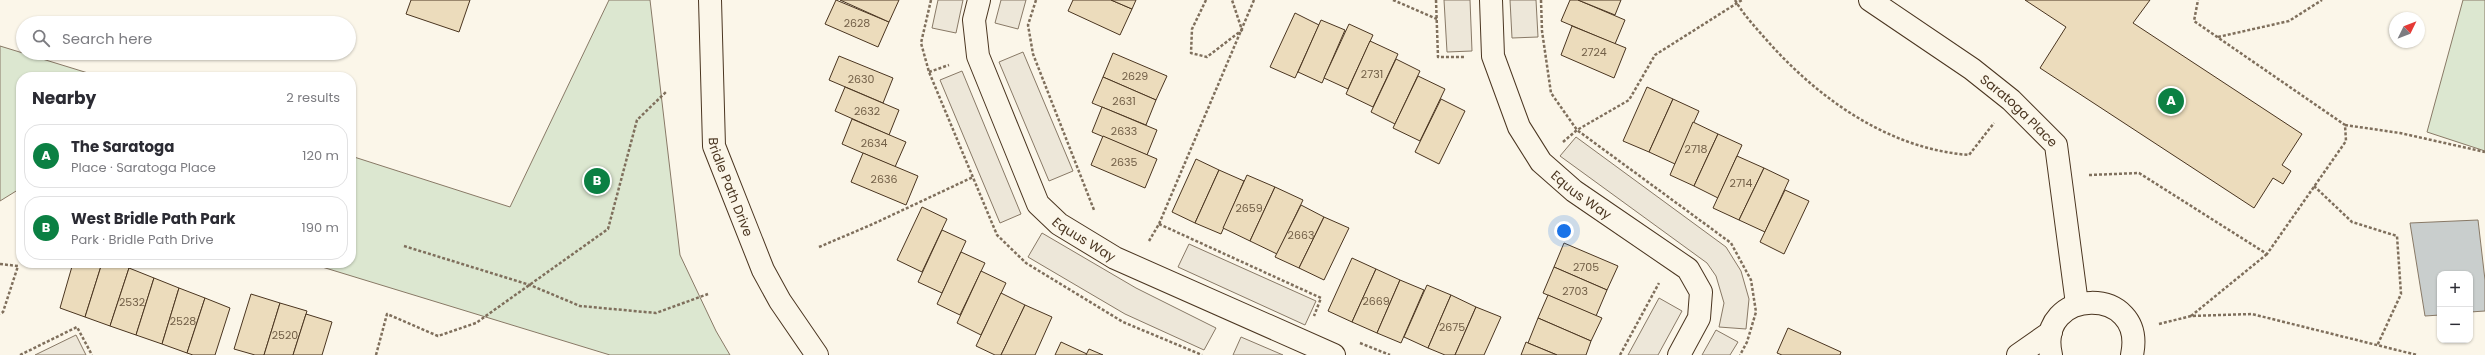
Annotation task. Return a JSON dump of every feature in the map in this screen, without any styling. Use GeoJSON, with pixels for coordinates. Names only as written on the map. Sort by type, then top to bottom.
{"type":"FeatureCollection","features":[{"type":"Feature","properties":{"kind":"street","name":"Bridle Path Drive"},"geometry":{"type":"LineString","coordinates":[[710,0],[714,146],[763,270],[780,301],[817,355]]}},
{"type":"Feature","properties":{"kind":"street","name":"Equus Way"},"geometry":{"type":"LineString","coordinates":[[979,0],[974,20],[978,56],[1038,204],[1059,224],[1132,266],[1334,355]]}},
{"type":"Feature","properties":{"kind":"street","name":"Equus Way"},"geometry":{"type":"LineString","coordinates":[[1491,0],[1493,56],[1518,127],[1541,162],[1574,191],[1688,269],[1702,292],[1699,318],[1679,355]]}},
{"type":"Feature","properties":{"kind":"street","name":"Saratoga Place"},"geometry":{"type":"LineString","coordinates":[[1870,0],[1972,69],[2011,100],[2056,145],[2076,304]]}},
{"type":"Feature","properties":{"kind":"street"},"geometry":{"type":"LineString","coordinates":[[2051,355],[2049,346],[2051,332],[2060,315],[2076,304],[2093,302],[2110,305],[2123,315],[2131,330],[2134,344],[2132,355]]}},
{"type":"Feature","properties":{"kind":"street"},"geometry":{"type":"LineString","coordinates":[[2018,355],[2051,332]]}},
{"type":"Feature","properties":{"kind":"path"},"geometry":{"type":"LineString","coordinates":[[1036,0],[1028,25],[1033,54],[1095,211]]}},
{"type":"Feature","properties":{"kind":"path"},"geometry":{"type":"LineString","coordinates":[[1206,0],[1192,29],[1192,53],[1207,57],[1242,30]]}},
{"type":"Feature","properties":{"kind":"path"},"geometry":{"type":"LineString","coordinates":[[1232,0],[1242,30]]}},
{"type":"Feature","properties":{"kind":"path"},"geometry":{"type":"LineString","coordinates":[[1132,266],[1159,224],[1254,0]]}},
{"type":"Feature","properties":{"kind":"path"},"geometry":{"type":"LineString","coordinates":[[1393,0],[1437,19]]}},
{"type":"Feature","properties":{"kind":"path"},"geometry":{"type":"LineString","coordinates":[[1541,0],[1542,31],[1551,93],[1577,130],[1731,243],[1751,280],[1756,312],[1748,342],[1740,355]]}},
{"type":"Feature","properties":{"kind":"path"},"geometry":{"type":"LineString","coordinates":[[1735,0],[1744,14],[1797,73],[1833,103],[1878,130],[1946,153],[1969,155],[2011,100]]}},
{"type":"Feature","properties":{"kind":"path"},"geometry":{"type":"LineString","coordinates":[[1541,162],[1577,130],[1629,100],[1655,55],[1742,0]]}},
{"type":"Feature","properties":{"kind":"path"},"geometry":{"type":"LineString","coordinates":[[2198,0],[2194,21],[2345,125],[2400,133],[2485,152]]}},
{"type":"Feature","properties":{"kind":"path"},"geometry":{"type":"LineString","coordinates":[[2217,37],[2288,21],[2322,0]]}},
{"type":"Feature","properties":{"kind":"path"},"geometry":{"type":"LineString","coordinates":[[376,355],[387,314],[438,336],[476,323],[608,229],[637,120],[666,92]]}},
{"type":"Feature","properties":{"kind":"path"},"geometry":{"type":"LineString","coordinates":[[2191,316],[2267,254],[2346,141],[2345,125]]}},
{"type":"Feature","properties":{"kind":"path"},"geometry":{"type":"LineString","coordinates":[[2059,176],[2139,173],[2267,254]]}},
{"type":"Feature","properties":{"kind":"path"},"geometry":{"type":"LineString","coordinates":[[819,247],[873,224],[973,177]]}},
{"type":"Feature","properties":{"kind":"path"},"geometry":{"type":"LineString","coordinates":[[2314,186],[2352,222],[2398,236],[2401,294],[2377,346]]}},
{"type":"Feature","properties":{"kind":"path"},"geometry":{"type":"LineString","coordinates":[[1159,224],[1321,298],[1312,323]]}},
{"type":"Feature","properties":{"kind":"path"},"geometry":{"type":"LineString","coordinates":[[404,246],[530,285],[580,306],[656,313],[708,294]]}},
{"type":"Feature","properties":{"kind":"path"},"geometry":{"type":"LineString","coordinates":[[0,264],[16,266]]}},
{"type":"Feature","properties":{"kind":"path"},"geometry":{"type":"LineString","coordinates":[[0,314],[3,312],[17,268]]}},
{"type":"Feature","properties":{"kind":"path"},"geometry":{"type":"LineString","coordinates":[[2131,330],[2191,316],[2252,314],[2417,355]]}},
{"type":"Feature","properties":{"kind":"path"},"geometry":{"type":"LineString","coordinates":[[20,355],[76,327],[92,355]]}},
{"type":"Feature","properties":{"kind":"path"},"geometry":{"type":"LineString","coordinates":[[1354,341],[1390,355]]}},
{"type":"Feature","properties":{"kind":"green space"},"geometry":{"type":"Polygon","coordinates":[[[609,0],[650,0],[680,255],[716,331],[730,355],[610,355],[325,268],[356,268],[356,158],[510,207],[609,0]]]}},
{"type":"Feature","properties":{"kind":"green space"},"geometry":{"type":"Polygon","coordinates":[[[2463,0],[2485,0],[2485,151],[2427,132],[2463,0]]]}},
{"type":"Feature","properties":{"kind":"green space"},"geometry":{"type":"Polygon","coordinates":[[[0,46],[16,51],[16,60],[46,60],[85,72],[16,72],[16,191],[0,201],[0,46]]]}},
{"type":"Feature","properties":{"kind":"shaded area"},"geometry":{"type":"Polygon","coordinates":[[[938,0],[963,0],[956,33],[932,28],[938,0]]]}},
{"type":"Feature","properties":{"kind":"shaded area"},"geometry":{"type":"Polygon","coordinates":[[[1001,0],[1026,0],[1018,29],[995,23],[1001,0]]]}},
{"type":"Feature","properties":{"kind":"shaded area"},"geometry":{"type":"Polygon","coordinates":[[[1444,0],[1470,0],[1472,51],[1447,52],[1444,0]]]}},
{"type":"Feature","properties":{"kind":"shaded area"},"geometry":{"type":"Polygon","coordinates":[[[1510,0],[1536,0],[1538,37],[1512,38],[1510,0]]]}},
{"type":"Feature","properties":{"kind":"shaded area"},"geometry":{"type":"Polygon","coordinates":[[[1023,52],[1073,171],[1049,181],[999,62],[1023,52]]]}},
{"type":"Feature","properties":{"kind":"shaded area"},"geometry":{"type":"Polygon","coordinates":[[[962,71],[1021,214],[1000,223],[940,80],[962,71]]]}},
{"type":"Feature","properties":{"kind":"shaded area"},"geometry":{"type":"Polygon","coordinates":[[[1576,137],[1726,247],[1741,271],[1749,299],[1746,329],[1719,327],[1724,303],[1716,276],[1707,263],[1560,156],[1576,137]]]}},
{"type":"Feature","properties":{"kind":"shaded area"},"geometry":{"type":"Polygon","coordinates":[[[2478,220],[2485,280],[2485,311],[2473,312],[2473,271],[2437,271],[2437,315],[2425,316],[2410,223],[2478,220]]]}},
{"type":"Feature","properties":{"kind":"shaded area"},"geometry":{"type":"Polygon","coordinates":[[[1042,233],[1136,288],[1216,328],[1204,350],[1125,314],[1028,257],[1042,233]]]}},
{"type":"Feature","properties":{"kind":"shaded area"},"geometry":{"type":"Polygon","coordinates":[[[1189,244],[1316,301],[1305,325],[1178,267],[1189,244]]]}},
{"type":"Feature","properties":{"kind":"shaded area"},"geometry":{"type":"Polygon","coordinates":[[[1659,298],[1682,311],[1658,355],[1628,355],[1659,298]]]}},
{"type":"Feature","properties":{"kind":"shaded area"},"geometry":{"type":"Polygon","coordinates":[[[1716,330],[1738,342],[1730,355],[1702,355],[1716,330]]]}},
{"type":"Feature","properties":{"kind":"shaded area"},"geometry":{"type":"Polygon","coordinates":[[[76,335],[86,355],[35,355],[76,335]]]}},
{"type":"Feature","properties":{"kind":"shaded area"},"geometry":{"type":"Polygon","coordinates":[[[1241,337],[1283,355],[1233,355],[1241,337]]]}},
{"type":"Feature","properties":{"kind":"building"},"geometry":{"type":"Polygon","coordinates":[[[411,0],[470,0],[459,32],[406,14],[411,0]]]}},
{"type":"Feature","properties":{"kind":"building"},"geometry":{"type":"Polygon","coordinates":[[[836,0],[889,22],[878,47],[825,24],[836,0]]]}},
{"type":"Feature","properties":{"kind":"building"},"geometry":{"type":"Polygon","coordinates":[[[840,0],[899,0],[889,22],[840,0]]]}},
{"type":"Feature","properties":{"kind":"building"},"geometry":{"type":"Polygon","coordinates":[[[1073,0],[1111,0],[1132,9],[1120,35],[1068,11],[1073,0]]]}},
{"type":"Feature","properties":{"kind":"building"},"geometry":{"type":"Polygon","coordinates":[[[1111,0],[1136,0],[1132,9],[1111,0]]]}},
{"type":"Feature","properties":{"kind":"building"},"geometry":{"type":"Polygon","coordinates":[[[1570,0],[1578,0],[1625,20],[1615,44],[1561,21],[1570,0]]]}},
{"type":"Feature","properties":{"kind":"building"},"geometry":{"type":"Polygon","coordinates":[[[1578,0],[1621,0],[1615,15],[1578,0]]]}},
{"type":"Feature","properties":{"kind":"building"},"geometry":{"type":"Polygon","coordinates":[[[2025,0],[2150,0],[2133,23],[2302,134],[2282,165],[2291,171],[2283,184],[2273,178],[2254,208],[2040,68],[2066,27],[2025,0]]]}},
{"type":"Feature","properties":{"kind":"building"},"geometry":{"type":"Polygon","coordinates":[[[1295,13],[1319,25],[1295,78],[1270,67],[1295,13]]]}},
{"type":"Feature","properties":{"kind":"building"},"geometry":{"type":"Polygon","coordinates":[[[1321,20],[1345,30],[1322,83],[1298,72],[1321,20]]]}},
{"type":"Feature","properties":{"kind":"building"},"geometry":{"type":"Polygon","coordinates":[[[1349,24],[1373,35],[1348,89],[1324,78],[1349,24]]]}},
{"type":"Feature","properties":{"kind":"building"},"geometry":{"type":"Polygon","coordinates":[[[1572,26],[1626,48],[1614,78],[1561,55],[1572,26]]]}},
{"type":"Feature","properties":{"kind":"building"},"geometry":{"type":"Polygon","coordinates":[[[1370,41],[1398,54],[1373,107],[1346,94],[1370,41]]]}},
{"type":"Feature","properties":{"kind":"building"},"geometry":{"type":"Polygon","coordinates":[[[1113,53],[1167,76],[1156,100],[1103,77],[1113,53]]]}},
{"type":"Feature","properties":{"kind":"building"},"geometry":{"type":"Polygon","coordinates":[[[839,56],[893,78],[883,103],[829,80],[839,56]]]}},
{"type":"Feature","properties":{"kind":"building"},"geometry":{"type":"Polygon","coordinates":[[[1396,59],[1420,71],[1395,124],[1371,112],[1396,59]]]}},
{"type":"Feature","properties":{"kind":"building"},"geometry":{"type":"Polygon","coordinates":[[[1418,76],[1445,89],[1420,141],[1393,128],[1418,76]]]}},
{"type":"Feature","properties":{"kind":"building"},"geometry":{"type":"Polygon","coordinates":[[[1103,77],[1156,100],[1146,125],[1092,103],[1103,77]]]}},
{"type":"Feature","properties":{"kind":"building"},"geometry":{"type":"Polygon","coordinates":[[[845,87],[899,110],[889,135],[835,111],[845,87]]]}},
{"type":"Feature","properties":{"kind":"building"},"geometry":{"type":"Polygon","coordinates":[[[1647,87],[1673,99],[1649,152],[1623,141],[1647,87]]]}},
{"type":"Feature","properties":{"kind":"building"},"geometry":{"type":"Polygon","coordinates":[[[1441,99],[1465,111],[1439,164],[1415,152],[1441,99]]]}},
{"type":"Feature","properties":{"kind":"building"},"geometry":{"type":"Polygon","coordinates":[[[1673,99],[1699,111],[1675,164],[1649,152],[1673,99]]]}},
{"type":"Feature","properties":{"kind":"building"},"geometry":{"type":"Polygon","coordinates":[[[1102,107],[1157,130],[1147,155],[1092,132],[1102,107]]]}},
{"type":"Feature","properties":{"kind":"building"},"geometry":{"type":"Polygon","coordinates":[[[852,119],[906,142],[895,167],[842,144],[852,119]]]}},
{"type":"Feature","properties":{"kind":"building"},"geometry":{"type":"Polygon","coordinates":[[[1693,122],[1718,134],[1694,186],[1670,175],[1693,122]]]}},
{"type":"Feature","properties":{"kind":"building"},"geometry":{"type":"Polygon","coordinates":[[[1718,134],[1742,145],[1718,198],[1694,186],[1718,134]]]}},
{"type":"Feature","properties":{"kind":"building"},"geometry":{"type":"Polygon","coordinates":[[[1103,136],[1157,159],[1145,188],[1091,165],[1103,136]]]}},
{"type":"Feature","properties":{"kind":"building"},"geometry":{"type":"Polygon","coordinates":[[[863,153],[918,176],[906,205],[851,182],[863,153]]]}},
{"type":"Feature","properties":{"kind":"building"},"geometry":{"type":"Polygon","coordinates":[[[1737,156],[1764,168],[1739,220],[1713,208],[1737,156]]]}},
{"type":"Feature","properties":{"kind":"building"},"geometry":{"type":"Polygon","coordinates":[[[1196,159],[1219,170],[1195,223],[1172,212],[1196,159]]]}},
{"type":"Feature","properties":{"kind":"building"},"geometry":{"type":"Polygon","coordinates":[[[1764,168],[1789,180],[1765,232],[1739,220],[1764,168]]]}},
{"type":"Feature","properties":{"kind":"building"},"geometry":{"type":"Polygon","coordinates":[[[1219,170],[1244,181],[1221,234],[1195,223],[1219,170]]]}},
{"type":"Feature","properties":{"kind":"building"},"geometry":{"type":"Polygon","coordinates":[[[1247,175],[1275,187],[1250,241],[1223,228],[1247,175]]]}},
{"type":"Feature","properties":{"kind":"building"},"geometry":{"type":"Polygon","coordinates":[[[1275,187],[1303,200],[1277,254],[1250,241],[1275,187]]]}},
{"type":"Feature","properties":{"kind":"building"},"geometry":{"type":"Polygon","coordinates":[[[1785,190],[1809,201],[1784,254],[1760,242],[1785,190]]]}},
{"type":"Feature","properties":{"kind":"building"},"geometry":{"type":"Polygon","coordinates":[[[1301,205],[1324,217],[1299,268],[1275,257],[1301,205]]]}},
{"type":"Feature","properties":{"kind":"building"},"geometry":{"type":"Polygon","coordinates":[[[922,207],[947,219],[922,272],[897,260],[922,207]]]}},
{"type":"Feature","properties":{"kind":"building"},"geometry":{"type":"Polygon","coordinates":[[[1324,217],[1349,228],[1324,280],[1299,268],[1324,217]]]}},
{"type":"Feature","properties":{"kind":"building"},"geometry":{"type":"Polygon","coordinates":[[[942,230],[966,241],[942,293],[918,282],[942,230]]]}},
{"type":"Feature","properties":{"kind":"building"},"geometry":{"type":"Polygon","coordinates":[[[1564,243],[1618,266],[1607,290],[1554,267],[1564,243]]]}},
{"type":"Feature","properties":{"kind":"building"},"geometry":{"type":"Polygon","coordinates":[[[961,252],[985,263],[960,315],[937,304],[961,252]]]}},
{"type":"Feature","properties":{"kind":"building"},"geometry":{"type":"Polygon","coordinates":[[[1352,258],[1376,269],[1352,322],[1328,311],[1352,258]]]}},
{"type":"Feature","properties":{"kind":"building"},"geometry":{"type":"Polygon","coordinates":[[[1554,267],[1607,290],[1596,316],[1543,293],[1554,267]]]}},
{"type":"Feature","properties":{"kind":"building"},"geometry":{"type":"Polygon","coordinates":[[[72,268],[100,268],[85,317],[60,308],[72,268]]]}},
{"type":"Feature","properties":{"kind":"building"},"geometry":{"type":"Polygon","coordinates":[[[100,268],[129,268],[110,326],[85,317],[100,268]]]}},
{"type":"Feature","properties":{"kind":"building"},"geometry":{"type":"Polygon","coordinates":[[[129,268],[154,278],[136,335],[110,326],[129,268]]]}},
{"type":"Feature","properties":{"kind":"building"},"geometry":{"type":"Polygon","coordinates":[[[1376,269],[1400,280],[1377,333],[1352,322],[1376,269]]]}},
{"type":"Feature","properties":{"kind":"building"},"geometry":{"type":"Polygon","coordinates":[[[981,271],[1006,283],[981,335],[957,323],[981,271]]]}},
{"type":"Feature","properties":{"kind":"building"},"geometry":{"type":"Polygon","coordinates":[[[154,278],[179,288],[162,344],[136,335],[154,278]]]}},
{"type":"Feature","properties":{"kind":"building"},"geometry":{"type":"Polygon","coordinates":[[[1400,280],[1424,290],[1401,343],[1377,333],[1400,280]]]}},
{"type":"Feature","properties":{"kind":"building"},"geometry":{"type":"Polygon","coordinates":[[[1427,285],[1451,295],[1428,348],[1404,337],[1427,285]]]}},
{"type":"Feature","properties":{"kind":"building"},"geometry":{"type":"Polygon","coordinates":[[[179,288],[205,298],[187,353],[162,344],[179,288]]]}},
{"type":"Feature","properties":{"kind":"building"},"geometry":{"type":"Polygon","coordinates":[[[1001,293],[1025,305],[1001,355],[995,355],[976,346],[1001,293]]]}},
{"type":"Feature","properties":{"kind":"building"},"geometry":{"type":"Polygon","coordinates":[[[251,294],[280,303],[264,355],[255,355],[234,349],[251,294]]]}},
{"type":"Feature","properties":{"kind":"building"},"geometry":{"type":"Polygon","coordinates":[[[1451,295],[1476,307],[1455,355],[1445,355],[1428,348],[1451,295]]]}},
{"type":"Feature","properties":{"kind":"building"},"geometry":{"type":"Polygon","coordinates":[[[1548,295],[1602,318],[1591,341],[1538,318],[1548,295]]]}},
{"type":"Feature","properties":{"kind":"building"},"geometry":{"type":"Polygon","coordinates":[[[205,298],[230,308],[215,355],[193,355],[187,353],[205,298]]]}},
{"type":"Feature","properties":{"kind":"building"},"geometry":{"type":"Polygon","coordinates":[[[280,303],[307,311],[293,355],[264,355],[280,303]]]}},
{"type":"Feature","properties":{"kind":"building"},"geometry":{"type":"Polygon","coordinates":[[[1025,305],[1052,317],[1035,355],[1001,355],[1025,305]]]}},
{"type":"Feature","properties":{"kind":"building"},"geometry":{"type":"Polygon","coordinates":[[[1476,307],[1501,317],[1484,355],[1455,355],[1476,307]]]}},
{"type":"Feature","properties":{"kind":"building"},"geometry":{"type":"Polygon","coordinates":[[[306,314],[332,322],[322,355],[293,355],[306,314]]]}},
{"type":"Feature","properties":{"kind":"building"},"geometry":{"type":"Polygon","coordinates":[[[1538,318],[1591,341],[1586,355],[1557,355],[1528,343],[1538,318]]]}},
{"type":"Feature","properties":{"kind":"building"},"geometry":{"type":"Polygon","coordinates":[[[1788,328],[1841,352],[1840,355],[1782,355],[1777,353],[1788,328]]]}},
{"type":"Feature","properties":{"kind":"building"},"geometry":{"type":"Polygon","coordinates":[[[1061,342],[1087,354],[1055,355],[1061,342]]]}},
{"type":"Feature","properties":{"kind":"building"},"geometry":{"type":"Polygon","coordinates":[[[1526,342],[1528,343],[1557,355],[1521,355],[1526,342]]]}},
{"type":"Feature","properties":{"kind":"building"},"geometry":{"type":"Polygon","coordinates":[[[1089,349],[1103,355],[1086,355],[1089,349]]]}},
{"type":"Feature","properties":{"kind":"place","name":"The Saratoga"},"geometry":{"type":"Point","coordinates":[2171,101]}},
{"type":"Feature","properties":{"kind":"place","name":"West Bridle Path Park"},"geometry":{"type":"Point","coordinates":[597,181]}}]}
